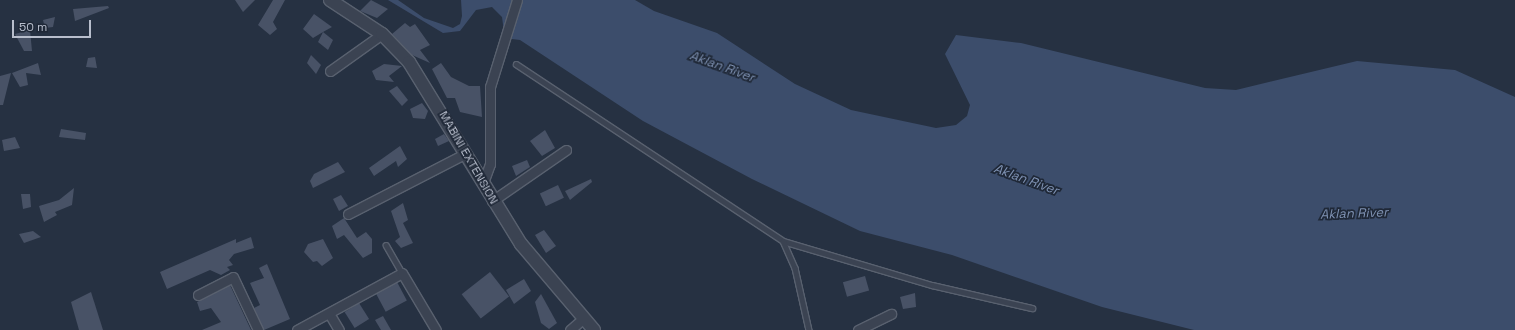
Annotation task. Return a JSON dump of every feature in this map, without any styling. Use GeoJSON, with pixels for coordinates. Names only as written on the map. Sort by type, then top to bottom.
{"type":"FeatureCollection","features":[{"type":"Feature","properties":{"kind":"street","name":"MABINI EXTENSION"},"geometry":{"type":"LineString","coordinates":[[330,0],[382,34],[409,62],[492,200],[521,244],[594,330]]}},
{"type":"Feature","properties":{"kind":"street"},"geometry":{"type":"LineString","coordinates":[[483,183],[490,164],[487,107],[517,0]]}},
{"type":"Feature","properties":{"kind":"street"},"geometry":{"type":"LineString","coordinates":[[330,71],[382,34]]}},
{"type":"Feature","properties":{"kind":"street"},"geometry":{"type":"LineString","coordinates":[[492,200],[566,150]]}},
{"type":"Feature","properties":{"kind":"street"},"geometry":{"type":"LineString","coordinates":[[348,214],[464,154]]}},
{"type":"Feature","properties":{"kind":"street"},"geometry":{"type":"LineString","coordinates":[[297,330],[330,315],[370,287],[402,273],[436,330]]}},
{"type":"Feature","properties":{"kind":"street"},"geometry":{"type":"LineString","coordinates":[[198,295],[233,277],[258,330]]}},
{"type":"Feature","properties":{"kind":"street"},"geometry":{"type":"LineString","coordinates":[[858,330],[891,314]]}},
{"type":"Feature","properties":{"kind":"street"},"geometry":{"type":"LineString","coordinates":[[330,315],[339,330]]}},
{"type":"Feature","properties":{"kind":"street"},"geometry":{"type":"LineString","coordinates":[[570,330],[584,318]]}},
{"type":"Feature","properties":{"kind":"lane"},"geometry":{"type":"LineString","coordinates":[[516,64],[783,242],[932,285],[1032,308]]}},
{"type":"Feature","properties":{"kind":"lane"},"geometry":{"type":"LineString","coordinates":[[783,242],[795,268],[808,330]]}},
{"type":"Feature","properties":{"kind":"lane"},"geometry":{"type":"LineString","coordinates":[[386,245],[402,273]]}},
{"type":"Feature","properties":{"kind":"water","name":"Aklan River"},"geometry":{"type":"Polygon","coordinates":[[[388,0],[398,0],[424,18],[453,28],[460,24],[462,16],[461,0],[635,0],[654,11],[717,33],[795,84],[851,110],[936,128],[956,125],[967,116],[970,105],[945,54],[956,35],[1021,43],[1205,88],[1236,90],[1357,61],[1455,70],[1515,97],[1515,330],[1194,330],[1102,307],[952,255],[860,231],[752,179],[643,121],[520,40],[512,39],[504,32],[502,17],[492,7],[476,10],[460,31],[443,33],[388,0]]]}},
{"type":"Feature","properties":{"kind":"building"},"geometry":{"type":"Polygon","coordinates":[[[235,0],[255,0],[243,12],[235,0]]]}},
{"type":"Feature","properties":{"kind":"building"},"geometry":{"type":"Polygon","coordinates":[[[273,0],[285,0],[273,22],[277,29],[270,35],[258,25],[273,0]]]}},
{"type":"Feature","properties":{"kind":"building"},"geometry":{"type":"Polygon","coordinates":[[[371,0],[388,9],[377,18],[360,11],[371,0]]]}},
{"type":"Feature","properties":{"kind":"building"},"geometry":{"type":"Polygon","coordinates":[[[108,6],[109,8],[75,21],[73,9],[108,6]]]}},
{"type":"Feature","properties":{"kind":"building"},"geometry":{"type":"Polygon","coordinates":[[[314,14],[332,27],[313,38],[303,29],[314,14]]]}},
{"type":"Feature","properties":{"kind":"building"},"geometry":{"type":"Polygon","coordinates":[[[55,17],[53,27],[45,28],[43,20],[55,17]]]}},
{"type":"Feature","properties":{"kind":"building"},"geometry":{"type":"Polygon","coordinates":[[[405,23],[410,27],[415,24],[430,45],[420,50],[430,63],[412,55],[392,34],[405,23]]]}},
{"type":"Feature","properties":{"kind":"building"},"geometry":{"type":"Polygon","coordinates":[[[30,30],[32,51],[24,51],[15,34],[30,30]]]}},
{"type":"Feature","properties":{"kind":"building"},"geometry":{"type":"Polygon","coordinates":[[[323,32],[333,40],[328,50],[318,42],[323,32]]]}},
{"type":"Feature","properties":{"kind":"building"},"geometry":{"type":"Polygon","coordinates":[[[311,55],[321,65],[316,74],[307,63],[311,55]]]}},
{"type":"Feature","properties":{"kind":"building"},"geometry":{"type":"Polygon","coordinates":[[[95,57],[97,68],[86,67],[88,58],[95,57]]]}},
{"type":"Feature","properties":{"kind":"building"},"geometry":{"type":"Polygon","coordinates":[[[38,63],[41,75],[26,73],[28,85],[20,87],[12,73],[38,63]]]}},
{"type":"Feature","properties":{"kind":"building"},"geometry":{"type":"Polygon","coordinates":[[[441,63],[451,77],[469,86],[480,86],[482,117],[460,112],[455,98],[447,98],[432,69],[441,63]]]}},
{"type":"Feature","properties":{"kind":"building"},"geometry":{"type":"Polygon","coordinates":[[[384,64],[402,66],[389,76],[394,82],[376,80],[372,71],[384,64]]]}},
{"type":"Feature","properties":{"kind":"building"},"geometry":{"type":"Polygon","coordinates":[[[11,73],[3,105],[0,105],[0,76],[11,73]]]}},
{"type":"Feature","properties":{"kind":"building"},"geometry":{"type":"Polygon","coordinates":[[[397,86],[408,100],[402,106],[389,91],[397,86]]]}},
{"type":"Feature","properties":{"kind":"building"},"geometry":{"type":"Polygon","coordinates":[[[422,103],[428,111],[425,119],[413,118],[410,109],[422,103]]]}},
{"type":"Feature","properties":{"kind":"building"},"geometry":{"type":"Polygon","coordinates":[[[61,129],[86,133],[85,140],[59,137],[61,129]]]}},
{"type":"Feature","properties":{"kind":"building"},"geometry":{"type":"Polygon","coordinates":[[[545,130],[555,148],[542,156],[530,141],[545,130]]]}},
{"type":"Feature","properties":{"kind":"building"},"geometry":{"type":"Polygon","coordinates":[[[444,134],[449,141],[438,146],[435,139],[444,134]]]}},
{"type":"Feature","properties":{"kind":"building"},"geometry":{"type":"Polygon","coordinates":[[[15,137],[20,148],[4,151],[2,140],[15,137]]]}},
{"type":"Feature","properties":{"kind":"building"},"geometry":{"type":"Polygon","coordinates":[[[400,146],[407,159],[398,167],[396,161],[374,176],[369,168],[400,146]]]}},
{"type":"Feature","properties":{"kind":"building"},"geometry":{"type":"Polygon","coordinates":[[[527,160],[530,167],[516,176],[512,166],[527,160]]]}},
{"type":"Feature","properties":{"kind":"building"},"geometry":{"type":"Polygon","coordinates":[[[338,162],[345,172],[313,188],[310,181],[314,174],[338,162]]]}},
{"type":"Feature","properties":{"kind":"building"},"geometry":{"type":"Polygon","coordinates":[[[591,179],[592,182],[570,200],[565,191],[591,179]]]}},
{"type":"Feature","properties":{"kind":"building"},"geometry":{"type":"Polygon","coordinates":[[[558,185],[564,198],[546,206],[540,193],[558,185]]]}},
{"type":"Feature","properties":{"kind":"building"},"geometry":{"type":"Polygon","coordinates":[[[74,188],[72,205],[55,212],[57,215],[44,222],[39,206],[59,200],[74,188]]]}},
{"type":"Feature","properties":{"kind":"building"},"geometry":{"type":"Polygon","coordinates":[[[21,194],[30,194],[31,207],[23,209],[21,194]]]}},
{"type":"Feature","properties":{"kind":"building"},"geometry":{"type":"Polygon","coordinates":[[[341,195],[348,206],[339,211],[333,199],[341,195]]]}},
{"type":"Feature","properties":{"kind":"building"},"geometry":{"type":"Polygon","coordinates":[[[403,203],[408,220],[403,223],[413,243],[401,248],[395,241],[400,237],[391,211],[403,203]]]}},
{"type":"Feature","properties":{"kind":"building"},"geometry":{"type":"Polygon","coordinates":[[[344,218],[357,238],[366,232],[372,239],[372,253],[363,258],[344,235],[337,239],[332,226],[344,218]]]}},
{"type":"Feature","properties":{"kind":"building"},"geometry":{"type":"Polygon","coordinates":[[[544,230],[556,246],[546,253],[535,235],[544,230]]]}},
{"type":"Feature","properties":{"kind":"building"},"geometry":{"type":"Polygon","coordinates":[[[33,231],[41,237],[24,243],[19,234],[33,231]]]}},
{"type":"Feature","properties":{"kind":"building"},"geometry":{"type":"Polygon","coordinates":[[[251,237],[254,248],[234,254],[229,260],[233,265],[227,267],[230,270],[221,275],[210,270],[167,289],[160,272],[236,239],[236,243],[251,237]]]}},
{"type":"Feature","properties":{"kind":"building"},"geometry":{"type":"Polygon","coordinates":[[[323,239],[333,258],[322,266],[317,261],[313,262],[304,252],[308,244],[323,239]]]}},
{"type":"Feature","properties":{"kind":"building"},"geometry":{"type":"Polygon","coordinates":[[[267,264],[290,319],[264,330],[254,308],[260,305],[250,283],[264,278],[259,268],[267,264]]]}},
{"type":"Feature","properties":{"kind":"building"},"geometry":{"type":"Polygon","coordinates":[[[490,272],[509,296],[481,319],[462,294],[490,272]]]}},
{"type":"Feature","properties":{"kind":"building"},"geometry":{"type":"Polygon","coordinates":[[[865,276],[869,290],[847,297],[843,282],[865,276]]]}},
{"type":"Feature","properties":{"kind":"building"},"geometry":{"type":"Polygon","coordinates":[[[524,279],[531,291],[514,304],[506,290],[524,279]]]}},
{"type":"Feature","properties":{"kind":"building"},"geometry":{"type":"Polygon","coordinates":[[[397,282],[407,301],[386,312],[376,293],[397,282]]]}},
{"type":"Feature","properties":{"kind":"building"},"geometry":{"type":"Polygon","coordinates":[[[230,285],[251,330],[202,330],[221,322],[211,308],[200,311],[197,302],[230,285]]]}},
{"type":"Feature","properties":{"kind":"building"},"geometry":{"type":"Polygon","coordinates":[[[91,292],[103,330],[79,330],[71,302],[91,292]]]}},
{"type":"Feature","properties":{"kind":"building"},"geometry":{"type":"Polygon","coordinates":[[[915,293],[916,307],[903,309],[900,297],[915,293]]]}},
{"type":"Feature","properties":{"kind":"building"},"geometry":{"type":"Polygon","coordinates":[[[541,294],[557,323],[549,329],[541,323],[535,302],[541,294]]]}},
{"type":"Feature","properties":{"kind":"building"},"geometry":{"type":"Polygon","coordinates":[[[359,303],[369,319],[355,328],[345,312],[359,303]]]}},
{"type":"Feature","properties":{"kind":"building"},"geometry":{"type":"Polygon","coordinates":[[[383,316],[391,330],[381,330],[375,320],[383,316]]]}}]}
